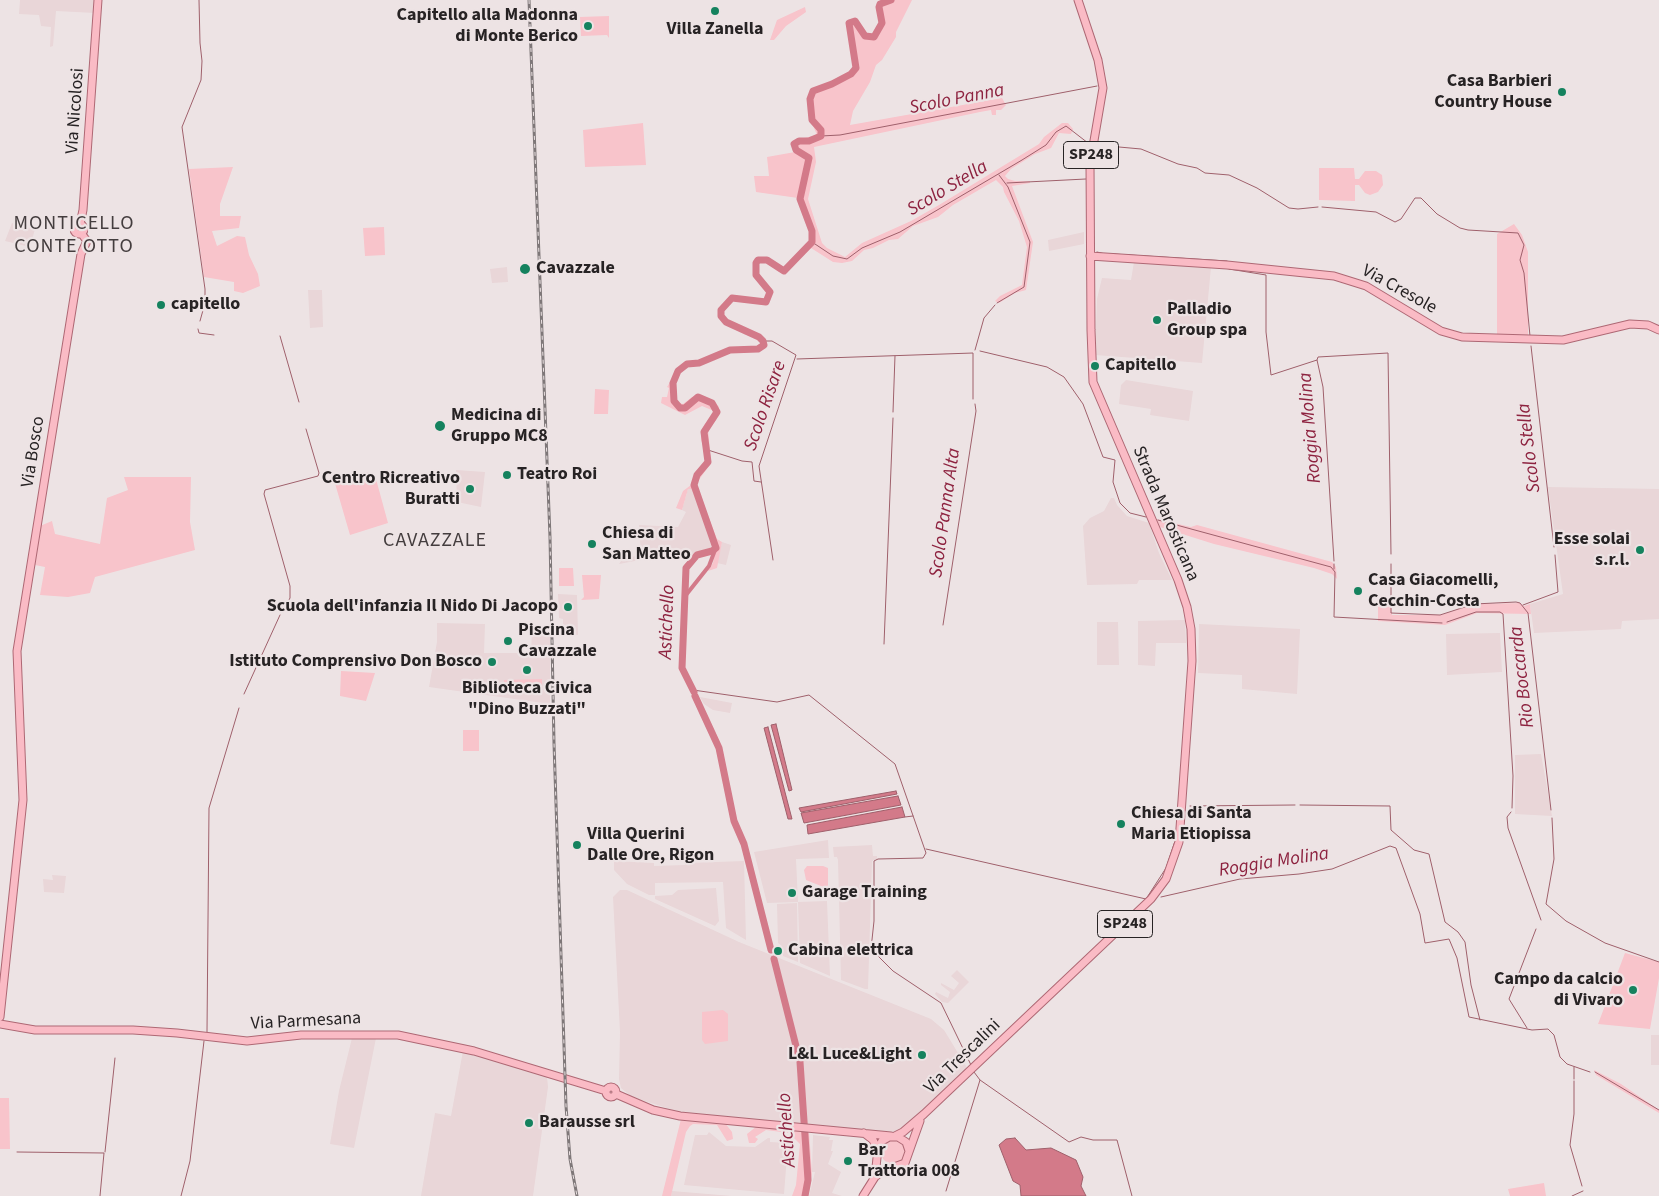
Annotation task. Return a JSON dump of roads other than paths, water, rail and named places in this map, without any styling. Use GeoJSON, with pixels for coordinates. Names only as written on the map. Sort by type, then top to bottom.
{"type":"FeatureCollection","features":[{"type":"Feature","properties":{"kind":"main road","name":"Via Nicolosi"},"geometry":{"type":"LineString","coordinates":[[87,241],[81,233],[76,233],[74,229],[75,225],[80,224],[84,204],[98,0]]}},
{"type":"Feature","properties":{"kind":"main road","name":"SP248"},"geometry":{"type":"LineString","coordinates":[[1078,0],[1099,66],[1103,88],[1101,110],[1090,158],[1090,256]]}},
{"type":"Feature","properties":{"kind":"main road","name":"Via Bosco"},"geometry":{"type":"LineString","coordinates":[[0,1017],[23,800],[17,670],[18,642],[81,254],[87,241]]}},
{"type":"Feature","properties":{"kind":"main road","name":"Via Cresole"},"geometry":{"type":"LineString","coordinates":[[1090,256],[1226,265],[1334,276],[1366,286],[1441,330],[1462,337],[1563,340],[1630,324],[1648,326],[1659,330]]}},
{"type":"Feature","properties":{"kind":"main road","name":"Strada Marosticana"},"geometry":{"type":"LineString","coordinates":[[1022,1022],[1162,886],[1171,868],[1178,846],[1182,812],[1192,661],[1190,622],[1178,580],[1108,420],[1093,379],[1090,256]]}},
{"type":"Feature","properties":{"kind":"main road","name":"Via Trescalini"},"geometry":{"type":"LineString","coordinates":[[893,1136],[924,1114],[1022,1022]]}},
{"type":"Feature","properties":{"kind":"main road","name":"Via Parmesana"},"geometry":{"type":"LineString","coordinates":[[0,1024],[35,1030],[133,1030],[247,1041],[301,1035],[398,1035],[474,1051],[606,1092],[609,1088],[613,1087],[616,1094],[653,1110],[684,1117],[864,1133]]}},
{"type":"Feature","properties":{"kind":"main road","name":"Via Trescalini"},"geometry":{"type":"LineString","coordinates":[[910,1151],[913,1135],[924,1114]]}},
{"type":"Feature","properties":{"kind":"main road"},"geometry":{"type":"LineString","coordinates":[[864,1133],[893,1136],[904,1140],[910,1151]]}},
{"type":"Feature","properties":{"kind":"main road"},"geometry":{"type":"LineString","coordinates":[[864,1133],[873,1140],[883,1164],[891,1168]]}},
{"type":"Feature","properties":{"kind":"main road","name":"SP248"},"geometry":{"type":"LineString","coordinates":[[878,1153],[882,1141],[893,1136]]}},
{"type":"Feature","properties":{"kind":"main road","name":"SP248"},"geometry":{"type":"LineString","coordinates":[[875,1177],[905,1163],[910,1151]]}},
{"type":"Feature","properties":{"kind":"main road"},"geometry":{"type":"LineString","coordinates":[[864,1196],[875,1177],[878,1153]]}},
{"type":"Feature","properties":{"kind":"waterway"},"geometry":{"type":"LineString","coordinates":[[199,0],[201,80],[182,127],[205,289],[205,303],[200,321]]}},
{"type":"Feature","properties":{"kind":"waterway","name":"Astichello"},"geometry":{"type":"LineString","coordinates":[[694,692],[682,668],[686,568],[697,555],[716,548],[694,485],[697,475],[708,462],[704,432],[717,412],[712,403],[698,397],[685,408],[680,408],[674,401],[673,383],[678,371],[687,364],[699,363],[730,350],[758,349],[764,345],[759,337],[726,322],[721,316],[721,310],[732,298],[766,302],[770,292],[756,275],[756,263],[758,260],[767,260],[784,271],[812,242],[812,231],[800,199],[809,158],[796,150],[794,144],[821,136],[821,130],[812,120],[810,99],[813,91],[851,74],[856,68],[849,23],[855,21],[865,36],[874,37],[882,23],[880,4],[891,0]]}},
{"type":"Feature","properties":{"kind":"waterway","name":"Scolo Panna"},"geometry":{"type":"LineString","coordinates":[[821,136],[840,135],[1097,86]]}},
{"type":"Feature","properties":{"kind":"waterway","name":"Scolo Stella"},"geometry":{"type":"LineString","coordinates":[[812,242],[833,256],[847,259],[862,248],[900,232],[1022,160],[1046,145],[1056,132],[1066,126],[1088,143]]}},
{"type":"Feature","properties":{"kind":"waterway","name":"Scolo Stella"},"geometry":{"type":"LineString","coordinates":[[1097,145],[1141,149],[1178,164],[1197,168],[1205,173],[1229,175],[1257,188],[1289,208],[1318,207]]}},
{"type":"Feature","properties":{"kind":"waterway"},"geometry":{"type":"LineString","coordinates":[[997,303],[1024,287],[1030,242],[1008,187],[999,175]]}},
{"type":"Feature","properties":{"kind":"waterway","name":"Roggia Molina"},"geometry":{"type":"LineString","coordinates":[[1007,183],[1086,179]]}},
{"type":"Feature","properties":{"kind":"waterway","name":"Scolo Stella"},"geometry":{"type":"LineString","coordinates":[[1322,207],[1376,212],[1395,222],[1401,219],[1415,198],[1421,198],[1437,214],[1460,228],[1518,233],[1524,245],[1520,260],[1524,273],[1530,336]]}},
{"type":"Feature","properties":{"kind":"waterway","name":"Roggia Molina"},"geometry":{"type":"LineString","coordinates":[[1097,252],[1105,254]]}},
{"type":"Feature","properties":{"kind":"waterway","name":"Roggia Molina"},"geometry":{"type":"LineString","coordinates":[[1113,254],[1227,261]]}},
{"type":"Feature","properties":{"kind":"waterway","name":"Roggia Molina"},"geometry":{"type":"LineString","coordinates":[[1229,269],[1266,275],[1266,332],[1271,375],[1317,360],[1323,387],[1334,561]]}},
{"type":"Feature","properties":{"kind":"waterway"},"geometry":{"type":"LineString","coordinates":[[975,350],[984,318],[995,305]]}},
{"type":"Feature","properties":{"kind":"waterway"},"geometry":{"type":"LineString","coordinates":[[198,329],[199,333],[214,335]]}},
{"type":"Feature","properties":{"kind":"waterway"},"geometry":{"type":"LineString","coordinates":[[280,336],[299,402]]}},
{"type":"Feature","properties":{"kind":"waterway","name":"Scolo Risare"},"geometry":{"type":"LineString","coordinates":[[763,341],[772,341],[796,355],[759,466],[773,560]]}},
{"type":"Feature","properties":{"kind":"waterway","name":"Scolo Stella"},"geometry":{"type":"LineString","coordinates":[[1531,346],[1554,547]]}},
{"type":"Feature","properties":{"kind":"waterway"},"geometry":{"type":"LineString","coordinates":[[980,351],[1047,367],[1064,377],[1083,404],[1103,457],[1115,460],[1113,482],[1120,503],[1130,513],[1146,517]]}},
{"type":"Feature","properties":{"kind":"waterway"},"geometry":{"type":"LineString","coordinates":[[797,359],[973,353],[973,399]]}},
{"type":"Feature","properties":{"kind":"waterway","name":"Rio Boccarda"},"geometry":{"type":"LineString","coordinates":[[1317,360],[1318,357],[1388,353],[1391,554]]}},
{"type":"Feature","properties":{"kind":"waterway"},"geometry":{"type":"LineString","coordinates":[[893,412],[895,356]]}},
{"type":"Feature","properties":{"kind":"waterway","name":"Scolo Panna Alta"},"geometry":{"type":"LineString","coordinates":[[943,625],[976,411],[975,404]]}},
{"type":"Feature","properties":{"kind":"waterway"},"geometry":{"type":"LineString","coordinates":[[884,644],[893,418]]}},
{"type":"Feature","properties":{"kind":"waterway"},"geometry":{"type":"LineString","coordinates":[[285,607],[290,598],[290,586],[264,494],[265,490],[318,476],[319,473],[306,429]]}},
{"type":"Feature","properties":{"kind":"waterway"},"geometry":{"type":"LineString","coordinates":[[708,450],[742,461],[752,462],[754,481],[761,482]]}},
{"type":"Feature","properties":{"kind":"waterway"},"geometry":{"type":"LineString","coordinates":[[1158,520],[1331,567],[1335,572],[1334,617],[1442,623]]}},
{"type":"Feature","properties":{"kind":"waterway"},"geometry":{"type":"LineString","coordinates":[[686,595],[709,566],[715,550]]}},
{"type":"Feature","properties":{"kind":"waterway","name":"Scolo Stella"},"geometry":{"type":"LineString","coordinates":[[1523,605],[1558,592],[1555,555]]}},
{"type":"Feature","properties":{"kind":"waterway","name":"Roggia Molina"},"geometry":{"type":"LineString","coordinates":[[1334,564],[1334,569]]}},
{"type":"Feature","properties":{"kind":"waterway","name":"Rio Boccarda"},"geometry":{"type":"LineString","coordinates":[[1391,564],[1391,613],[1440,615],[1474,604],[1516,602],[1520,603],[1528,613],[1551,810]]}},
{"type":"Feature","properties":{"kind":"waterway"},"geometry":{"type":"LineString","coordinates":[[1447,622],[1476,612],[1500,612],[1503,614],[1513,776],[1512,808]]}},
{"type":"Feature","properties":{"kind":"waterway"},"geometry":{"type":"LineString","coordinates":[[244,694],[280,615]]}},
{"type":"Feature","properties":{"kind":"waterway","name":"Roggia Molina"},"geometry":{"type":"LineString","coordinates":[[693,690],[777,702],[809,695],[895,764],[926,853],[923,858],[878,859],[874,861],[874,921],[871,949],[893,971],[941,1003],[971,1065]]}},
{"type":"Feature","properties":{"kind":"waterway","name":"Astichello"},"geometry":{"type":"LineString","coordinates":[[695,696],[719,748],[734,821],[744,844],[771,950]]}},
{"type":"Feature","properties":{"kind":"waterway"},"geometry":{"type":"LineString","coordinates":[[207,1032],[209,808],[239,708]]}},
{"type":"Feature","properties":{"kind":"waterway"},"geometry":{"type":"LineString","coordinates":[[1190,806],[1295,805]]}},
{"type":"Feature","properties":{"kind":"waterway"},"geometry":{"type":"LineString","coordinates":[[1300,805],[1390,806],[1391,830],[1414,850],[1429,854],[1445,922],[1458,932],[1465,942],[1471,985],[1480,1020]]}},
{"type":"Feature","properties":{"kind":"waterway"},"geometry":{"type":"LineString","coordinates":[[1511,812],[1507,817],[1508,828],[1541,920]]}},
{"type":"Feature","properties":{"kind":"waterway"},"geometry":{"type":"LineString","coordinates":[[905,817],[913,816]]}},
{"type":"Feature","properties":{"kind":"waterway","name":"Rio Boccarda"},"geometry":{"type":"LineString","coordinates":[[1552,818],[1554,859],[1546,904],[1566,921],[1605,943],[1659,962]]}},
{"type":"Feature","properties":{"kind":"waterway","name":"Roggia Molina"},"geometry":{"type":"LineString","coordinates":[[926,849],[1146,899],[1166,868],[1176,838]]}},
{"type":"Feature","properties":{"kind":"waterway","name":"Roggia Molina"},"geometry":{"type":"LineString","coordinates":[[1161,897],[1240,879],[1332,869],[1390,846],[1396,848],[1420,914],[1425,943],[1449,939],[1457,958],[1469,1017],[1532,1030],[1548,1029],[1554,1035],[1560,1057],[1567,1064],[1590,1072]]}},
{"type":"Feature","properties":{"kind":"waterway"},"geometry":{"type":"LineString","coordinates":[[1527,1028],[1509,999],[1536,929]]}},
{"type":"Feature","properties":{"kind":"waterway","name":"Astichello"},"geometry":{"type":"LineString","coordinates":[[774,959],[798,1054]]}},
{"type":"Feature","properties":{"kind":"waterway"},"geometry":{"type":"LineString","coordinates":[[181,1196],[190,1161],[204,1041]]}},
{"type":"Feature","properties":{"kind":"waterway"},"geometry":{"type":"LineString","coordinates":[[105,1152],[115,1058]]}},
{"type":"Feature","properties":{"kind":"waterway","name":"Astichello"},"geometry":{"type":"LineString","coordinates":[[800,1062],[808,1180],[805,1196]]}},
{"type":"Feature","properties":{"kind":"waterway"},"geometry":{"type":"LineString","coordinates":[[1574,1067],[1574,1079]]}},
{"type":"Feature","properties":{"kind":"waterway"},"geometry":{"type":"LineString","coordinates":[[946,1191],[980,1080],[974,1072]]}},
{"type":"Feature","properties":{"kind":"waterway","name":"Roggia Molina"},"geometry":{"type":"LineString","coordinates":[[1595,1072],[1659,1110]]}},
{"type":"Feature","properties":{"kind":"waterway"},"geometry":{"type":"LineString","coordinates":[[980,1080],[1069,1142],[1081,1137],[1093,1140],[1117,1140],[1132,1196]]}},
{"type":"Feature","properties":{"kind":"waterway"},"geometry":{"type":"LineString","coordinates":[[1574,1081],[1574,1114],[1570,1145],[1582,1186]]}},
{"type":"Feature","properties":{"kind":"waterway"},"geometry":{"type":"LineString","coordinates":[[17,1152],[104,1153],[100,1196]]}},
{"type":"Feature","properties":{"kind":"waterway"},"geometry":{"type":"LineString","coordinates":[[1572,1196],[1583,1191]]}},
{"type":"Feature","properties":{"kind":"railway"},"geometry":{"type":"LineString","coordinates":[[529,0],[550,537],[554,743],[566,1106],[570,1159],[577,1196]]}},
{"type":"Feature","properties":{"kind":"place","name":"Villa Zanella"},"geometry":{"type":"Point","coordinates":[715,11]}},
{"type":"Feature","properties":{"kind":"place","name":"Capitello alla Madonna di Monte Berico"},"geometry":{"type":"Point","coordinates":[588,26]}},
{"type":"Feature","properties":{"kind":"place","name":"Casa Barbieri Country House"},"geometry":{"type":"Point","coordinates":[1562,92]}},
{"type":"Feature","properties":{"kind":"place","name":"Cavazzale"},"geometry":{"type":"Point","coordinates":[525,269]}},
{"type":"Feature","properties":{"kind":"place","name":"capitello"},"geometry":{"type":"Point","coordinates":[161,305]}},
{"type":"Feature","properties":{"kind":"place","name":"Palladio Group spa"},"geometry":{"type":"Point","coordinates":[1157,320]}},
{"type":"Feature","properties":{"kind":"place","name":"Capitello"},"geometry":{"type":"Point","coordinates":[1095,366]}},
{"type":"Feature","properties":{"kind":"place","name":"Medicina di Gruppo MC8"},"geometry":{"type":"Point","coordinates":[440,426]}},
{"type":"Feature","properties":{"kind":"place","name":"Teatro Roi"},"geometry":{"type":"Point","coordinates":[507,475]}},
{"type":"Feature","properties":{"kind":"place","name":"Centro Ricreativo Buratti"},"geometry":{"type":"Point","coordinates":[470,489]}},
{"type":"Feature","properties":{"kind":"place","name":"Chiesa di San Matteo"},"geometry":{"type":"Point","coordinates":[592,544]}},
{"type":"Feature","properties":{"kind":"place","name":"Esse solai s.r.l."},"geometry":{"type":"Point","coordinates":[1640,550]}},
{"type":"Feature","properties":{"kind":"place","name":"Casa Giacomelli, Cecchin-Costa"},"geometry":{"type":"Point","coordinates":[1358,591]}},
{"type":"Feature","properties":{"kind":"place","name":"Scuola dell'infanzia Il Nido Di Jacopo"},"geometry":{"type":"Point","coordinates":[568,607]}},
{"type":"Feature","properties":{"kind":"place","name":"Piscina Cavazzale"},"geometry":{"type":"Point","coordinates":[508,641]}},
{"type":"Feature","properties":{"kind":"place","name":"Istituto Comprensivo Don Bosco"},"geometry":{"type":"Point","coordinates":[492,662]}},
{"type":"Feature","properties":{"kind":"place","name":"Biblioteca Civica \"Dino Buzzati\""},"geometry":{"type":"Point","coordinates":[527,670]}},
{"type":"Feature","properties":{"kind":"place","name":"Chiesa di Santa Maria Etiopissa"},"geometry":{"type":"Point","coordinates":[1121,824]}},
{"type":"Feature","properties":{"kind":"place","name":"Villa Querini Dalle Ore, Rigon"},"geometry":{"type":"Point","coordinates":[577,845]}},
{"type":"Feature","properties":{"kind":"place","name":"Garage Training"},"geometry":{"type":"Point","coordinates":[792,893]}},
{"type":"Feature","properties":{"kind":"place","name":"Cabina elettrica"},"geometry":{"type":"Point","coordinates":[778,951]}},
{"type":"Feature","properties":{"kind":"place","name":"Campo da calcio di Vivaro"},"geometry":{"type":"Point","coordinates":[1633,990]}},
{"type":"Feature","properties":{"kind":"place","name":"L&L Luce&Light"},"geometry":{"type":"Point","coordinates":[922,1055]}},
{"type":"Feature","properties":{"kind":"place","name":"Barausse srl"},"geometry":{"type":"Point","coordinates":[529,1123]}},
{"type":"Feature","properties":{"kind":"place","name":"Bar Trattoria 008"},"geometry":{"type":"Point","coordinates":[848,1161]}},
{"type":"Feature","properties":{"kind":"district","name":"MONTICELLO CONTE OTTO"},"geometry":{"type":"Point","coordinates":[74,236]}},
{"type":"Feature","properties":{"kind":"district","name":"CAVAZZALE"},"geometry":{"type":"Point","coordinates":[435,542]}}]}
